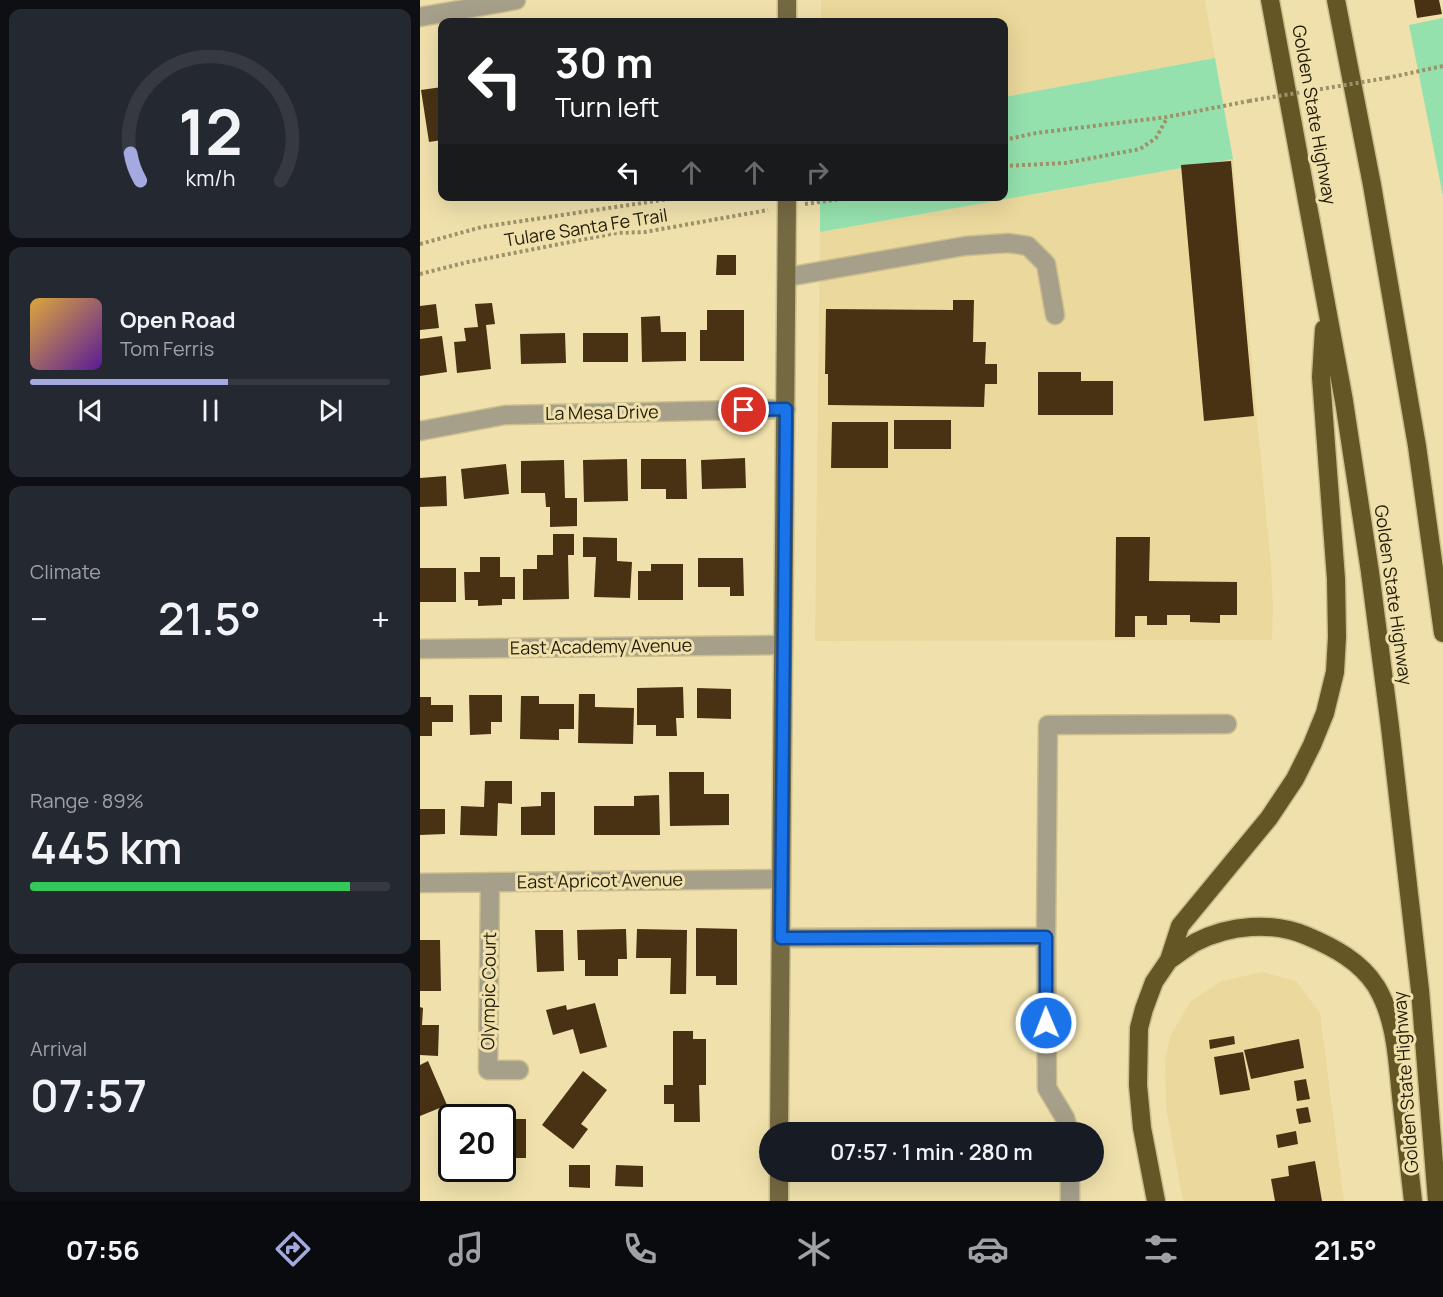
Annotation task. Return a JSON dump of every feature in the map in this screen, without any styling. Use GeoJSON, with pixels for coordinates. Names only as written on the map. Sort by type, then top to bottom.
{"type":"FeatureCollection","features":[{"type":"Feature","properties":{"kind":"highway","name":"Golden State Highway"},"geometry":{"type":"LineString","coordinates":[[1270,0],[1348,424],[1390,727],[1420,990],[1437,1201]]}},
{"type":"Feature","properties":{"kind":"highway"},"geometry":{"type":"LineString","coordinates":[[1336,0],[1372,185],[1417,446],[1443,633]]}},
{"type":"Feature","properties":{"kind":"highway"},"geometry":{"type":"LineString","coordinates":[[1156,1201],[1142,1128],[1138,1085],[1137,1050],[1144,1009],[1154,982],[1169,960],[1180,926],[1269,818],[1295,779],[1325,714],[1335,672],[1336,579],[1321,377],[1326,300]]}},
{"type":"Feature","properties":{"kind":"highway"},"geometry":{"type":"LineString","coordinates":[[1169,960],[1196,942],[1224,932],[1246,927],[1275,926],[1323,942],[1363,970],[1375,985],[1385,1004],[1394,1035],[1413,1201]]}},
{"type":"Feature","properties":{"kind":"main road"},"geometry":{"type":"LineString","coordinates":[[787,0],[787,18]]}},
{"type":"Feature","properties":{"kind":"main road"},"geometry":{"type":"LineString","coordinates":[[779,1122],[787,201]]}},
{"type":"Feature","properties":{"kind":"main road"},"geometry":{"type":"LineString","coordinates":[[779,1182],[779,1201]]}},
{"type":"Feature","properties":{"kind":"street"},"geometry":{"type":"LineString","coordinates":[[420,17],[516,0]]}},
{"type":"Feature","properties":{"kind":"street"},"geometry":{"type":"LineString","coordinates":[[787,277],[965,246],[1008,243],[1028,246],[1046,264],[1055,315]]}},
{"type":"Feature","properties":{"kind":"street","name":"La Mesa Drive"},"geometry":{"type":"LineString","coordinates":[[420,431],[505,415],[786,409]]}},
{"type":"Feature","properties":{"kind":"street","name":"East Academy Avenue"},"geometry":{"type":"LineString","coordinates":[[420,649],[783,645]]}},
{"type":"Feature","properties":{"kind":"street"},"geometry":{"type":"LineString","coordinates":[[1066,1122],[1047,1088],[1048,725],[1227,724]]}},
{"type":"Feature","properties":{"kind":"street","name":"East Apricot Avenue"},"geometry":{"type":"LineString","coordinates":[[420,883],[781,879]]}},
{"type":"Feature","properties":{"kind":"street","name":"Olympic Court"},"geometry":{"type":"LineString","coordinates":[[490,882],[488,1070],[519,1070]]}},
{"type":"Feature","properties":{"kind":"street"},"geometry":{"type":"LineString","coordinates":[[781,938],[1046,937]]}},
{"type":"Feature","properties":{"kind":"street"},"geometry":{"type":"LineString","coordinates":[[1070,1182],[1070,1201]]}},
{"type":"Feature","properties":{"kind":"path"},"geometry":{"type":"LineString","coordinates":[[1008,139],[1036,133],[1167,117],[1443,67]]}},
{"type":"Feature","properties":{"kind":"path"},"geometry":{"type":"LineString","coordinates":[[1008,166],[1065,163],[1140,149],[1156,138],[1167,117]]}},
{"type":"Feature","properties":{"kind":"path","name":"Tulare Santa Fe Trail"},"geometry":{"type":"LineString","coordinates":[[420,244],[482,227],[656,201]]}},
{"type":"Feature","properties":{"kind":"path","name":"Tulare Santa Fe Trail"},"geometry":{"type":"LineString","coordinates":[[420,274],[468,262],[616,233],[655,230],[787,201]]}},
{"type":"Feature","properties":{"kind":"shaded area"},"geometry":{"type":"Polygon","coordinates":[[[821,0],[1205,0],[1215,58],[1008,96],[1008,18],[821,18],[821,0]]]}},
{"type":"Feature","properties":{"kind":"shaded area"},"geometry":{"type":"Polygon","coordinates":[[[1233,159],[1271,567],[1272,640],[815,641],[820,232],[995,201],[1008,201],[1008,199],[1233,159]]]}},
{"type":"Feature","properties":{"kind":"shaded area"},"geometry":{"type":"Polygon","coordinates":[[[1263,972],[1296,981],[1320,1013],[1344,1201],[1183,1201],[1166,1107],[1165,1061],[1170,1036],[1191,1001],[1222,981],[1263,972]]]}},
{"type":"Feature","properties":{"kind":"green space"},"geometry":{"type":"Polygon","coordinates":[[[1443,18],[1443,196],[1409,25],[1443,18]]]}},
{"type":"Feature","properties":{"kind":"green space"},"geometry":{"type":"Polygon","coordinates":[[[1215,58],[1233,159],[1008,199],[1008,96],[1215,58]]]}},
{"type":"Feature","properties":{"kind":"green space"},"geometry":{"type":"Polygon","coordinates":[[[820,201],[995,201],[820,232],[820,201]]]}},
{"type":"Feature","properties":{"kind":"building"},"geometry":{"type":"Polygon","coordinates":[[[1414,0],[1439,0],[1442,14],[1417,18],[1414,0]]]}},
{"type":"Feature","properties":{"kind":"building"},"geometry":{"type":"Polygon","coordinates":[[[438,88],[438,141],[429,142],[421,90],[438,88]]]}},
{"type":"Feature","properties":{"kind":"building"},"geometry":{"type":"Polygon","coordinates":[[[1231,161],[1254,416],[1204,421],[1181,165],[1231,161]]]}},
{"type":"Feature","properties":{"kind":"building"},"geometry":{"type":"Polygon","coordinates":[[[717,255],[736,255],[736,275],[716,275],[717,255]]]}},
{"type":"Feature","properties":{"kind":"building"},"geometry":{"type":"Polygon","coordinates":[[[953,300],[974,300],[973,342],[986,342],[985,364],[997,364],[997,384],[985,384],[984,407],[828,405],[828,374],[825,374],[826,309],[953,310],[953,300]]]}},
{"type":"Feature","properties":{"kind":"building"},"geometry":{"type":"Polygon","coordinates":[[[492,303],[495,324],[486,325],[491,369],[457,373],[454,342],[466,341],[464,328],[478,327],[475,304],[492,303]]]}},
{"type":"Feature","properties":{"kind":"building"},"geometry":{"type":"Polygon","coordinates":[[[436,304],[439,328],[420,330],[420,306],[436,304]]]}},
{"type":"Feature","properties":{"kind":"building"},"geometry":{"type":"Polygon","coordinates":[[[707,310],[744,310],[744,361],[700,361],[700,330],[707,330],[707,310]]]}},
{"type":"Feature","properties":{"kind":"building"},"geometry":{"type":"Polygon","coordinates":[[[660,316],[661,332],[686,332],[686,361],[642,362],[641,317],[660,316]]]}},
{"type":"Feature","properties":{"kind":"building"},"geometry":{"type":"Polygon","coordinates":[[[565,333],[566,363],[521,364],[520,334],[565,333]]]}},
{"type":"Feature","properties":{"kind":"building"},"geometry":{"type":"Polygon","coordinates":[[[583,333],[628,333],[628,362],[583,362],[583,333]]]}},
{"type":"Feature","properties":{"kind":"building"},"geometry":{"type":"Polygon","coordinates":[[[442,336],[447,372],[420,376],[420,339],[442,336]]]}},
{"type":"Feature","properties":{"kind":"building"},"geometry":{"type":"Polygon","coordinates":[[[1038,372],[1081,372],[1081,381],[1113,381],[1113,415],[1038,415],[1038,372]]]}},
{"type":"Feature","properties":{"kind":"building"},"geometry":{"type":"Polygon","coordinates":[[[894,420],[951,420],[951,449],[894,449],[894,420]]]}},
{"type":"Feature","properties":{"kind":"building"},"geometry":{"type":"Polygon","coordinates":[[[832,422],[888,422],[888,468],[831,468],[832,422]]]}},
{"type":"Feature","properties":{"kind":"building"},"geometry":{"type":"Polygon","coordinates":[[[745,458],[746,488],[702,489],[701,460],[745,458]]]}},
{"type":"Feature","properties":{"kind":"building"},"geometry":{"type":"Polygon","coordinates":[[[627,459],[628,501],[584,502],[583,460],[627,459]]]}},
{"type":"Feature","properties":{"kind":"building"},"geometry":{"type":"Polygon","coordinates":[[[641,459],[686,459],[687,499],[666,499],[666,489],[641,489],[641,459]]]}},
{"type":"Feature","properties":{"kind":"building"},"geometry":{"type":"Polygon","coordinates":[[[564,460],[565,498],[577,498],[577,526],[550,527],[550,507],[546,507],[545,493],[521,493],[521,461],[564,460]]]}},
{"type":"Feature","properties":{"kind":"building"},"geometry":{"type":"Polygon","coordinates":[[[506,464],[509,494],[464,499],[461,469],[506,464]]]}},
{"type":"Feature","properties":{"kind":"building"},"geometry":{"type":"Polygon","coordinates":[[[446,476],[447,506],[420,507],[420,478],[446,476]]]}},
{"type":"Feature","properties":{"kind":"building"},"geometry":{"type":"Polygon","coordinates":[[[553,534],[574,534],[574,555],[568,555],[569,599],[523,600],[523,569],[537,569],[537,555],[553,555],[553,534]]]}},
{"type":"Feature","properties":{"kind":"building"},"geometry":{"type":"Polygon","coordinates":[[[583,537],[617,538],[617,561],[632,562],[630,598],[594,597],[596,557],[583,557],[583,537]]]}},
{"type":"Feature","properties":{"kind":"building"},"geometry":{"type":"Polygon","coordinates":[[[1116,537],[1150,537],[1149,581],[1237,582],[1237,615],[1220,615],[1220,623],[1190,622],[1190,615],[1167,615],[1167,625],[1147,625],[1147,616],[1135,616],[1135,637],[1115,637],[1116,537]]]}},
{"type":"Feature","properties":{"kind":"building"},"geometry":{"type":"Polygon","coordinates":[[[480,557],[500,557],[500,577],[515,577],[515,599],[502,599],[502,605],[478,606],[478,600],[465,600],[464,572],[480,572],[480,557]]]}},
{"type":"Feature","properties":{"kind":"building"},"geometry":{"type":"Polygon","coordinates":[[[698,558],[743,558],[744,596],[730,596],[730,587],[698,587],[698,558]]]}},
{"type":"Feature","properties":{"kind":"building"},"geometry":{"type":"Polygon","coordinates":[[[651,564],[683,564],[683,600],[638,600],[638,571],[651,571],[651,564]]]}},
{"type":"Feature","properties":{"kind":"building"},"geometry":{"type":"Polygon","coordinates":[[[420,568],[456,568],[456,602],[420,602],[420,568]]]}},
{"type":"Feature","properties":{"kind":"building"},"geometry":{"type":"Polygon","coordinates":[[[683,687],[684,718],[676,718],[677,736],[656,736],[656,725],[637,725],[637,688],[683,687]]]}},
{"type":"Feature","properties":{"kind":"building"},"geometry":{"type":"Polygon","coordinates":[[[697,688],[731,689],[731,719],[697,718],[697,688]]]}},
{"type":"Feature","properties":{"kind":"building"},"geometry":{"type":"Polygon","coordinates":[[[579,694],[595,694],[595,707],[634,708],[633,744],[578,743],[579,694]]]}},
{"type":"Feature","properties":{"kind":"building"},"geometry":{"type":"Polygon","coordinates":[[[469,695],[502,695],[502,722],[491,722],[491,734],[470,735],[469,695]]]}},
{"type":"Feature","properties":{"kind":"building"},"geometry":{"type":"Polygon","coordinates":[[[521,696],[539,696],[539,704],[574,704],[574,729],[559,729],[559,740],[520,739],[521,696]]]}},
{"type":"Feature","properties":{"kind":"building"},"geometry":{"type":"Polygon","coordinates":[[[420,697],[431,697],[431,705],[453,705],[453,722],[432,722],[432,736],[420,736],[420,697]]]}},
{"type":"Feature","properties":{"kind":"building"},"geometry":{"type":"Polygon","coordinates":[[[669,772],[704,772],[704,794],[729,794],[729,825],[670,826],[669,772]]]}},
{"type":"Feature","properties":{"kind":"building"},"geometry":{"type":"Polygon","coordinates":[[[485,781],[512,781],[512,804],[498,803],[497,836],[460,835],[461,806],[484,807],[485,781]]]}},
{"type":"Feature","properties":{"kind":"building"},"geometry":{"type":"Polygon","coordinates":[[[541,792],[555,792],[555,835],[521,835],[521,807],[541,806],[541,792]]]}},
{"type":"Feature","properties":{"kind":"building"},"geometry":{"type":"Polygon","coordinates":[[[659,795],[660,835],[594,835],[594,806],[634,806],[634,796],[659,795]]]}},
{"type":"Feature","properties":{"kind":"building"},"geometry":{"type":"Polygon","coordinates":[[[420,809],[445,809],[445,834],[420,835],[420,809]]]}},
{"type":"Feature","properties":{"kind":"building"},"geometry":{"type":"Polygon","coordinates":[[[696,928],[737,929],[737,985],[716,985],[716,976],[696,976],[696,928]]]}},
{"type":"Feature","properties":{"kind":"building"},"geometry":{"type":"Polygon","coordinates":[[[626,929],[627,959],[618,959],[618,976],[585,976],[585,960],[578,960],[577,930],[626,929]]]}},
{"type":"Feature","properties":{"kind":"building"},"geometry":{"type":"Polygon","coordinates":[[[637,929],[687,930],[686,994],[670,994],[671,958],[636,958],[637,929]]]}},
{"type":"Feature","properties":{"kind":"building"},"geometry":{"type":"Polygon","coordinates":[[[535,930],[563,930],[564,971],[537,972],[535,930]]]}},
{"type":"Feature","properties":{"kind":"building"},"geometry":{"type":"Polygon","coordinates":[[[420,940],[440,940],[441,991],[420,991],[420,940]]]}},
{"type":"Feature","properties":{"kind":"building"},"geometry":{"type":"Polygon","coordinates":[[[595,1003],[607,1047],[580,1054],[573,1029],[553,1035],[546,1010],[566,1005],[567,1010],[595,1003]]]}},
{"type":"Feature","properties":{"kind":"building"},"geometry":{"type":"Polygon","coordinates":[[[420,1007],[423,1008],[422,1025],[439,1025],[438,1056],[420,1055],[420,1007]]]}},
{"type":"Feature","properties":{"kind":"building"},"geometry":{"type":"Polygon","coordinates":[[[673,1031],[693,1031],[693,1039],[706,1039],[706,1085],[699,1085],[700,1122],[674,1122],[674,1104],[664,1104],[664,1085],[673,1085],[673,1031]]]}},
{"type":"Feature","properties":{"kind":"building"},"geometry":{"type":"Polygon","coordinates":[[[1234,1036],[1235,1044],[1210,1049],[1209,1040],[1234,1036]]]}},
{"type":"Feature","properties":{"kind":"building"},"geometry":{"type":"Polygon","coordinates":[[[1299,1039],[1304,1068],[1251,1079],[1244,1050],[1299,1039]]]}},
{"type":"Feature","properties":{"kind":"building"},"geometry":{"type":"Polygon","coordinates":[[[1243,1052],[1250,1090],[1220,1095],[1214,1057],[1243,1052]]]}},
{"type":"Feature","properties":{"kind":"building"},"geometry":{"type":"Polygon","coordinates":[[[428,1061],[447,1104],[438,1104],[438,1109],[420,1116],[420,1065],[428,1061]]]}},
{"type":"Feature","properties":{"kind":"building"},"geometry":{"type":"Polygon","coordinates":[[[583,1071],[607,1090],[581,1124],[588,1129],[573,1149],[542,1125],[583,1071]]]}},
{"type":"Feature","properties":{"kind":"building"},"geometry":{"type":"Polygon","coordinates":[[[1306,1079],[1310,1099],[1297,1101],[1294,1081],[1306,1079]]]}},
{"type":"Feature","properties":{"kind":"building"},"geometry":{"type":"Polygon","coordinates":[[[1308,1107],[1311,1122],[1299,1124],[1296,1109],[1308,1107]]]}},
{"type":"Feature","properties":{"kind":"building"},"geometry":{"type":"Polygon","coordinates":[[[516,1119],[526,1119],[526,1158],[516,1158],[516,1119]]]}},
{"type":"Feature","properties":{"kind":"building"},"geometry":{"type":"Polygon","coordinates":[[[1296,1131],[1298,1144],[1278,1148],[1276,1135],[1296,1131]]]}},
{"type":"Feature","properties":{"kind":"building"},"geometry":{"type":"Polygon","coordinates":[[[1315,1161],[1322,1201],[1275,1201],[1271,1179],[1289,1176],[1288,1166],[1315,1161]]]}},
{"type":"Feature","properties":{"kind":"building"},"geometry":{"type":"Polygon","coordinates":[[[569,1165],[590,1165],[590,1188],[569,1187],[569,1165]]]}},
{"type":"Feature","properties":{"kind":"building"},"geometry":{"type":"Polygon","coordinates":[[[616,1165],[643,1166],[643,1187],[615,1186],[616,1165]]]}},
{"type":"Feature","properties":{"kind":"route"},"geometry":{"type":"LineString","coordinates":[[744,410],[786,409],[781,938],[1046,937],[1046,1023]]}}]}
